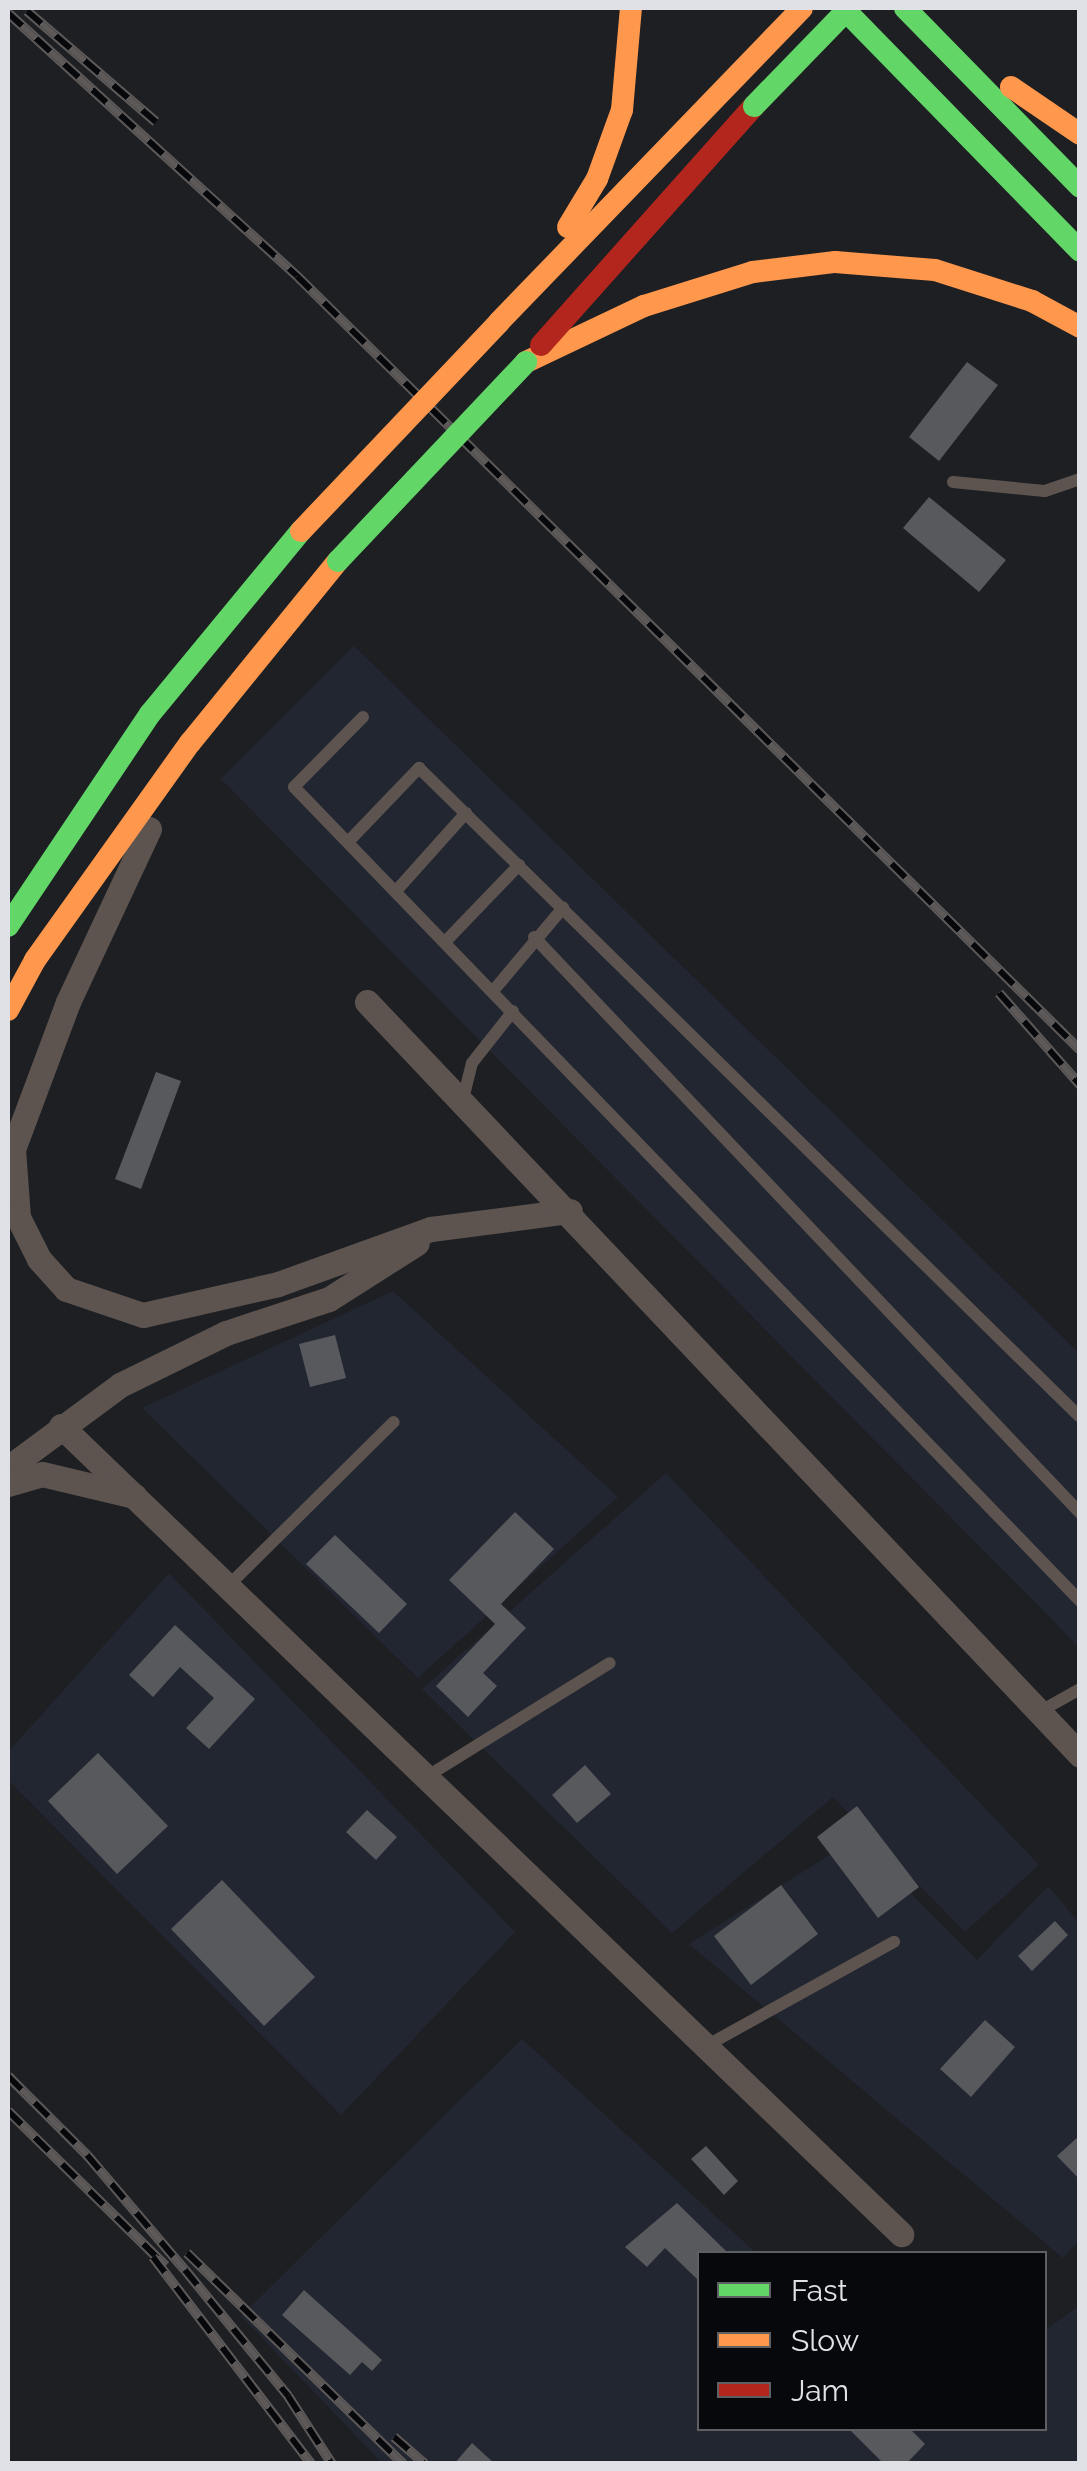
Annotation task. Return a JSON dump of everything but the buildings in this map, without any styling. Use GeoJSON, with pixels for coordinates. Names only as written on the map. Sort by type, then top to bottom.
{"type":"FeatureCollection","features":[{"type":"Feature","properties":{"kind":"highway"},"geometry":{"type":"LineString","coordinates":[[499,322],[597,179],[622,110],[631,8]]}},
{"type":"Feature","properties":{"kind":"highway"},"geometry":{"type":"LineString","coordinates":[[8,926],[150,714],[301,530],[802,8]]}},
{"type":"Feature","properties":{"kind":"highway"},"geometry":{"type":"LineString","coordinates":[[8,1010],[35,960],[190,743],[338,561],[526,362],[846,8],[1080,251]]}},
{"type":"Feature","properties":{"kind":"highway"},"geometry":{"type":"LineString","coordinates":[[906,8],[1080,134]]}},
{"type":"Feature","properties":{"kind":"highway"},"geometry":{"type":"LineString","coordinates":[[906,8],[1080,187]]}},
{"type":"Feature","properties":{"kind":"highway"},"geometry":{"type":"LineString","coordinates":[[526,362],[644,306],[752,272],[835,262],[935,270],[1032,301],[1080,327]]}},
{"type":"Feature","properties":{"kind":"street"},"geometry":{"type":"LineString","coordinates":[[190,743],[68,1002],[13,1149],[18,1217],[39,1259],[66,1289],[143,1315],[278,1284],[431,1229],[570,1212]]}},
{"type":"Feature","properties":{"kind":"street"},"geometry":{"type":"LineString","coordinates":[[367,1002],[1080,1754]]}},
{"type":"Feature","properties":{"kind":"street"},"geometry":{"type":"LineString","coordinates":[[8,1468],[120,1384],[226,1333],[328,1299],[406,1254],[431,1229]]}},
{"type":"Feature","properties":{"kind":"street"},"geometry":{"type":"LineString","coordinates":[[61,1426],[901,2234]]}},
{"type":"Feature","properties":{"kind":"street"},"geometry":{"type":"LineString","coordinates":[[8,1484],[42,1474],[139,1497]]}},
{"type":"Feature","properties":{"kind":"lane"},"geometry":{"type":"LineString","coordinates":[[953,482],[1046,491],[1080,479]]}},
{"type":"Feature","properties":{"kind":"lane"},"geometry":{"type":"LineString","coordinates":[[362,717],[294,787],[1080,1601]]}},
{"type":"Feature","properties":{"kind":"lane"},"geometry":{"type":"LineString","coordinates":[[348,842],[420,768],[1080,1418]]}},
{"type":"Feature","properties":{"kind":"lane"},"geometry":{"type":"LineString","coordinates":[[396,891],[466,813]]}},
{"type":"Feature","properties":{"kind":"lane"},"geometry":{"type":"LineString","coordinates":[[445,942],[519,865]]}},
{"type":"Feature","properties":{"kind":"lane"},"geometry":{"type":"LineString","coordinates":[[493,991],[534,937],[563,908]]}},
{"type":"Feature","properties":{"kind":"lane"},"geometry":{"type":"LineString","coordinates":[[534,937],[1080,1513]]}},
{"type":"Feature","properties":{"kind":"lane"},"geometry":{"type":"LineString","coordinates":[[462,1104],[472,1063],[513,1011]]}},
{"type":"Feature","properties":{"kind":"lane"},"geometry":{"type":"LineString","coordinates":[[228,1586],[394,1422]]}},
{"type":"Feature","properties":{"kind":"lane"},"geometry":{"type":"LineString","coordinates":[[426,1777],[610,1662]]}},
{"type":"Feature","properties":{"kind":"lane"},"geometry":{"type":"LineString","coordinates":[[1039,1712],[1080,1688]]}},
{"type":"Feature","properties":{"kind":"lane"},"geometry":{"type":"LineString","coordinates":[[706,2046],[894,1942]]}},
{"type":"Feature","properties":{"kind":"shaded area"},"geometry":{"type":"Polygon","coordinates":[[[354,646],[1079,1353],[1079,1647],[221,779],[354,646]]]}},
{"type":"Feature","properties":{"kind":"shaded area"},"geometry":{"type":"Polygon","coordinates":[[[393,1291],[618,1497],[418,1678],[142,1408],[393,1291]]]}},
{"type":"Feature","properties":{"kind":"shaded area"},"geometry":{"type":"Polygon","coordinates":[[[666,1473],[1039,1865],[965,1932],[833,1797],[672,1933],[422,1689],[666,1473]]]}},
{"type":"Feature","properties":{"kind":"shaded area"},"geometry":{"type":"Polygon","coordinates":[[[169,1573],[515,1932],[341,2115],[8,1780],[8,1752],[169,1573]]]}},
{"type":"Feature","properties":{"kind":"shaded area"},"geometry":{"type":"Polygon","coordinates":[[[856,1838],[977,1960],[1048,1886],[1079,1923],[1079,2240],[1063,2258],[689,1944],[856,1838]]]}},
{"type":"Feature","properties":{"kind":"shaded area"},"geometry":{"type":"Polygon","coordinates":[[[522,2039],[754,2251],[697,2251],[697,2431],[1047,2431],[1047,2329],[1079,2306],[1079,2463],[382,2463],[241,2316],[522,2039]]]}},
{"type":"Feature","properties":{"kind":"railway"},"geometry":{"type":"LineString","coordinates":[[27,11],[156,122]]}},
{"type":"Feature","properties":{"kind":"railway"},"geometry":{"type":"LineString","coordinates":[[8,13],[297,276],[1080,1050]]}},
{"type":"Feature","properties":{"kind":"railway"},"geometry":{"type":"LineString","coordinates":[[999,993],[1080,1085]]}},
{"type":"Feature","properties":{"kind":"railway"},"geometry":{"type":"LineString","coordinates":[[8,2076],[87,2155],[185,2270],[288,2396],[332,2464]]}},
{"type":"Feature","properties":{"kind":"railway"},"geometry":{"type":"LineString","coordinates":[[8,2111],[166,2266]]}},
{"type":"Feature","properties":{"kind":"railway"},"geometry":{"type":"LineString","coordinates":[[187,2253],[403,2464]]}},
{"type":"Feature","properties":{"kind":"railway"},"geometry":{"type":"LineString","coordinates":[[153,2257],[311,2464]]}},
{"type":"Feature","properties":{"kind":"railway"},"geometry":{"type":"LineString","coordinates":[[394,2437],[425,2464]]}},
{"type":"Feature","properties":{"kind":"traffic: fast"},"geometry":{"type":"LineString","coordinates":[[843,8],[1080,251]]}},
{"type":"Feature","properties":{"kind":"traffic: fast"},"geometry":{"type":"LineString","coordinates":[[754,106],[849,8]]}},
{"type":"Feature","properties":{"kind":"traffic: fast"},"geometry":{"type":"LineString","coordinates":[[905,8],[1080,187]]}},
{"type":"Feature","properties":{"kind":"traffic: fast"},"geometry":{"type":"LineString","coordinates":[[338,561],[526,362]]}},
{"type":"Feature","properties":{"kind":"traffic: fast"},"geometry":{"type":"LineString","coordinates":[[8,926],[150,714],[301,531]]}},
{"type":"Feature","properties":{"kind":"traffic: slow"},"geometry":{"type":"LineString","coordinates":[[568,227],[597,179],[622,110],[631,8]]}},
{"type":"Feature","properties":{"kind":"traffic: slow"},"geometry":{"type":"LineString","coordinates":[[499,322],[802,8]]}},
{"type":"Feature","properties":{"kind":"traffic: slow"},"geometry":{"type":"LineString","coordinates":[[1011,87],[1080,134]]}},
{"type":"Feature","properties":{"kind":"traffic: slow"},"geometry":{"type":"LineString","coordinates":[[526,362],[644,306],[753,272],[835,262],[935,270],[1032,301],[1080,327]]}},
{"type":"Feature","properties":{"kind":"traffic: slow"},"geometry":{"type":"LineString","coordinates":[[301,531],[499,322]]}},
{"type":"Feature","properties":{"kind":"traffic: slow"},"geometry":{"type":"LineString","coordinates":[[8,1010],[35,960],[190,743],[338,561]]}},
{"type":"Feature","properties":{"kind":"traffic: jam"},"geometry":{"type":"LineString","coordinates":[[541,345],[754,106]]}}]}
